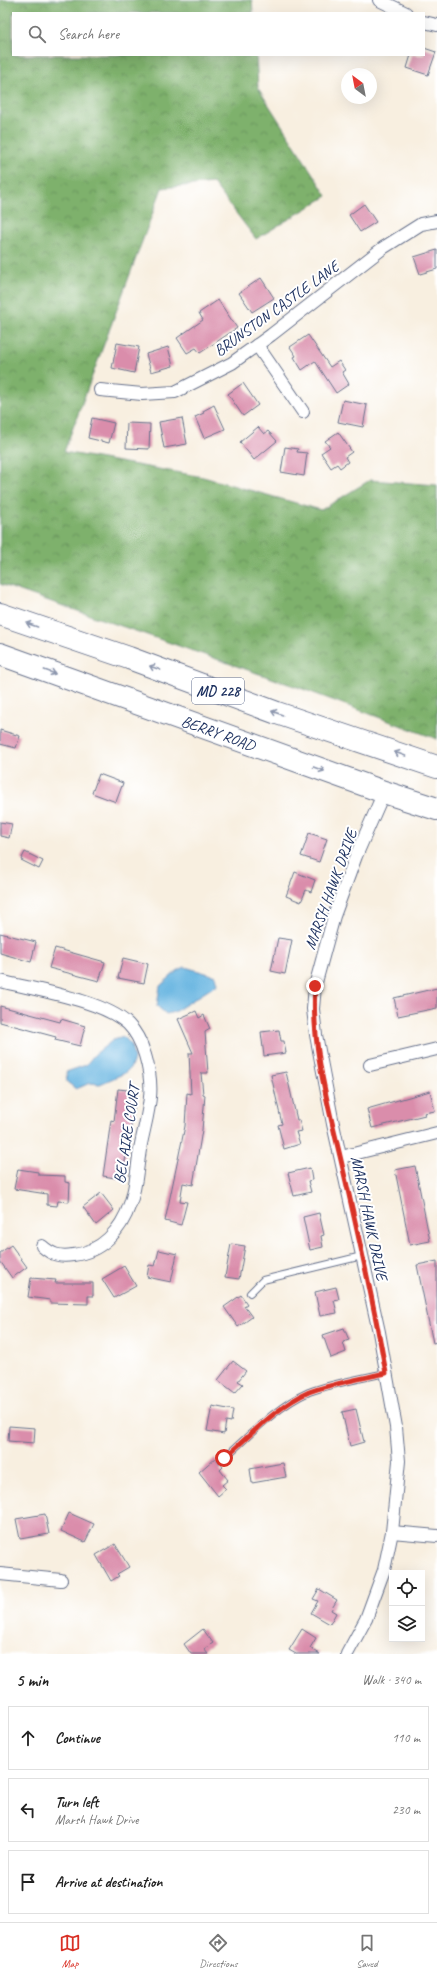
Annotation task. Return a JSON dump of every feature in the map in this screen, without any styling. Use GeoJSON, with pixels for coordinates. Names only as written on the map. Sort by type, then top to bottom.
{"type":"FeatureCollection","features":[{"type":"Feature","properties":{"kind":"highway","name":"MD 228"},"geometry":{"type":"LineString","coordinates":[[0,614],[129,658],[277,713],[437,767]]}},
{"type":"Feature","properties":{"kind":"highway","name":"BERRY ROAD"},"geometry":{"type":"LineString","coordinates":[[0,654],[384,792],[437,809]]}},
{"type":"Feature","properties":{"kind":"street"},"geometry":{"type":"LineString","coordinates":[[378,0],[404,12]]}},
{"type":"Feature","properties":{"kind":"street"},"geometry":{"type":"LineString","coordinates":[[425,22],[437,25]]}},
{"type":"Feature","properties":{"kind":"street","name":"BRUNSTON CASTLE LANE"},"geometry":{"type":"LineString","coordinates":[[100,390],[142,394],[175,392],[232,363],[383,248],[421,224],[437,221]]}},
{"type":"Feature","properties":{"kind":"street"},"geometry":{"type":"LineString","coordinates":[[257,344],[303,412]]}},
{"type":"Feature","properties":{"kind":"street","name":"MARSH HAWK DRIVE"},"geometry":{"type":"LineString","coordinates":[[347,1654],[366,1619],[384,1570],[392,1532],[399,1461],[396,1427],[386,1373],[316,1035],[313,1009],[315,986],[334,916],[356,856],[384,792]]}},
{"type":"Feature","properties":{"kind":"street","name":"BEL AIRE COURT"},"geometry":{"type":"LineString","coordinates":[[0,980],[102,1007],[128,1024],[136,1034],[143,1049],[151,1074],[150,1107],[130,1204],[121,1222],[101,1246],[91,1251],[62,1256],[50,1253],[42,1246]]}},
{"type":"Feature","properties":{"kind":"street"},"geometry":{"type":"LineString","coordinates":[[370,1065],[437,1049]]}},
{"type":"Feature","properties":{"kind":"street"},"geometry":{"type":"LineString","coordinates":[[341,1157],[437,1133]]}},
{"type":"Feature","properties":{"kind":"street"},"geometry":{"type":"LineString","coordinates":[[392,1532],[437,1536]]}},
{"type":"Feature","properties":{"kind":"street"},"geometry":{"type":"LineString","coordinates":[[0,1574],[61,1580]]}},
{"type":"Feature","properties":{"kind":"lane"},"geometry":{"type":"LineString","coordinates":[[250,1293],[263,1280],[362,1256]]}},
{"type":"Feature","properties":{"kind":"lane"},"geometry":{"type":"LineString","coordinates":[[224,1458],[271,1418],[295,1400],[310,1392],[386,1373]]}},
{"type":"Feature","properties":{"kind":"green space"},"geometry":{"type":"Polygon","coordinates":[[[0,0],[252,0],[253,12],[12,12],[12,56],[256,56],[258,88],[327,196],[256,239],[213,183],[162,188],[64,452],[203,477],[321,510],[370,480],[437,485],[437,739],[300,688],[0,584],[0,0]]]}},
{"type":"Feature","properties":{"kind":"water"},"geometry":{"type":"Polygon","coordinates":[[[185,967],[216,976],[218,984],[174,1012],[166,1014],[157,1006],[160,986],[177,971],[185,967]]]}},
{"type":"Feature","properties":{"kind":"water"},"geometry":{"type":"Polygon","coordinates":[[[124,1037],[131,1044],[134,1059],[131,1067],[125,1073],[100,1084],[90,1083],[76,1089],[67,1082],[66,1072],[86,1065],[94,1055],[113,1040],[124,1037]]]}},
{"type":"Feature","properties":{"kind":"building"},"geometry":{"type":"Polygon","coordinates":[[[425,48],[436,52],[428,75],[407,68],[411,56],[425,56],[425,48]]]}},
{"type":"Feature","properties":{"kind":"building"},"geometry":{"type":"Polygon","coordinates":[[[364,204],[376,222],[360,232],[349,215],[364,204]]]}},
{"type":"Feature","properties":{"kind":"building"},"geometry":{"type":"Polygon","coordinates":[[[437,250],[437,269],[420,274],[414,257],[437,250]]]}},
{"type":"Feature","properties":{"kind":"building"},"geometry":{"type":"Polygon","coordinates":[[[261,278],[274,298],[252,312],[239,293],[261,278]]]}},
{"type":"Feature","properties":{"kind":"building"},"geometry":{"type":"Polygon","coordinates":[[[218,300],[237,328],[200,353],[196,348],[187,353],[177,338],[203,320],[199,313],[218,300]]]}},
{"type":"Feature","properties":{"kind":"building"},"geometry":{"type":"Polygon","coordinates":[[[308,335],[330,367],[339,361],[345,370],[342,372],[349,384],[336,393],[315,361],[302,370],[294,357],[296,356],[290,347],[308,335]]]}},
{"type":"Feature","properties":{"kind":"building"},"geometry":{"type":"Polygon","coordinates":[[[117,343],[139,347],[134,373],[112,368],[117,343]]]}},
{"type":"Feature","properties":{"kind":"building"},"geometry":{"type":"Polygon","coordinates":[[[168,347],[173,366],[151,372],[146,354],[168,347]]]}},
{"type":"Feature","properties":{"kind":"building"},"geometry":{"type":"Polygon","coordinates":[[[243,383],[258,405],[243,416],[228,394],[243,383]]]}},
{"type":"Feature","properties":{"kind":"building"},"geometry":{"type":"Polygon","coordinates":[[[343,400],[367,405],[363,427],[338,422],[343,400]]]}},
{"type":"Feature","properties":{"kind":"building"},"geometry":{"type":"Polygon","coordinates":[[[214,405],[225,429],[204,438],[195,417],[204,413],[203,411],[214,405]]]}},
{"type":"Feature","properties":{"kind":"building"},"geometry":{"type":"Polygon","coordinates":[[[92,418],[114,423],[109,443],[88,438],[92,418]]]}},
{"type":"Feature","properties":{"kind":"building"},"geometry":{"type":"Polygon","coordinates":[[[182,418],[187,444],[164,448],[159,422],[182,418]]]}},
{"type":"Feature","properties":{"kind":"building"},"geometry":{"type":"Polygon","coordinates":[[[127,423],[150,424],[149,449],[126,448],[127,423]]]}},
{"type":"Feature","properties":{"kind":"building"},"geometry":{"type":"Polygon","coordinates":[[[258,427],[264,434],[268,431],[277,441],[254,460],[240,442],[258,427]]]}},
{"type":"Feature","properties":{"kind":"building"},"geometry":{"type":"Polygon","coordinates":[[[338,432],[352,452],[345,457],[348,462],[340,468],[337,464],[331,468],[321,453],[330,447],[325,441],[338,432]]]}},
{"type":"Feature","properties":{"kind":"building"},"geometry":{"type":"Polygon","coordinates":[[[285,447],[298,449],[297,452],[307,453],[304,476],[281,472],[285,447]]]}},
{"type":"Feature","properties":{"kind":"building"},"geometry":{"type":"Polygon","coordinates":[[[0,730],[20,736],[16,748],[0,744],[0,730]]]}},
{"type":"Feature","properties":{"kind":"building"},"geometry":{"type":"Polygon","coordinates":[[[99,774],[123,783],[116,802],[92,793],[99,774]]]}},
{"type":"Feature","properties":{"kind":"building"},"geometry":{"type":"Polygon","coordinates":[[[0,822],[12,824],[9,838],[0,836],[0,822]]]}},
{"type":"Feature","properties":{"kind":"building"},"geometry":{"type":"Polygon","coordinates":[[[309,833],[327,839],[319,862],[301,856],[309,833]]]}},
{"type":"Feature","properties":{"kind":"building"},"geometry":{"type":"Polygon","coordinates":[[[25,852],[43,861],[39,869],[21,860],[25,852]]]}},
{"type":"Feature","properties":{"kind":"building"},"geometry":{"type":"Polygon","coordinates":[[[295,872],[315,880],[311,892],[306,890],[301,902],[286,896],[295,872]]]}},
{"type":"Feature","properties":{"kind":"building"},"geometry":{"type":"Polygon","coordinates":[[[0,933],[36,942],[31,962],[0,953],[0,933]]]}},
{"type":"Feature","properties":{"kind":"building"},"geometry":{"type":"Polygon","coordinates":[[[278,938],[292,940],[285,974],[271,971],[278,938]]]}},
{"type":"Feature","properties":{"kind":"building"},"geometry":{"type":"Polygon","coordinates":[[[55,948],[105,962],[99,981],[49,968],[55,948]]]}},
{"type":"Feature","properties":{"kind":"building"},"geometry":{"type":"Polygon","coordinates":[[[123,958],[148,964],[144,983],[118,978],[123,958]]]}},
{"type":"Feature","properties":{"kind":"building"},"geometry":{"type":"Polygon","coordinates":[[[437,988],[437,1008],[398,1016],[394,998],[437,988]]]}},
{"type":"Feature","properties":{"kind":"building"},"geometry":{"type":"Polygon","coordinates":[[[0,1006],[60,1022],[61,1019],[85,1026],[80,1046],[55,1040],[56,1037],[0,1022],[0,1006]]]}},
{"type":"Feature","properties":{"kind":"building"},"geometry":{"type":"Polygon","coordinates":[[[196,1011],[199,1018],[204,1015],[210,1029],[205,1032],[208,1073],[201,1073],[203,1094],[205,1095],[202,1130],[193,1185],[183,1183],[180,1201],[187,1202],[181,1225],[165,1221],[185,1126],[187,1093],[191,1094],[189,1053],[193,1053],[178,1019],[196,1011]]]}},
{"type":"Feature","properties":{"kind":"building"},"geometry":{"type":"Polygon","coordinates":[[[279,1030],[281,1041],[284,1041],[286,1053],[264,1056],[261,1032],[279,1030]]]}},
{"type":"Feature","properties":{"kind":"building"},"geometry":{"type":"Polygon","coordinates":[[[286,1072],[297,1120],[299,1120],[302,1131],[296,1132],[300,1144],[284,1149],[278,1125],[282,1124],[271,1075],[286,1072]]]}},
{"type":"Feature","properties":{"kind":"building"},"geometry":{"type":"Polygon","coordinates":[[[118,1089],[137,1091],[122,1179],[103,1176],[111,1120],[114,1121],[118,1089]]]}},
{"type":"Feature","properties":{"kind":"building"},"geometry":{"type":"Polygon","coordinates":[[[430,1091],[435,1111],[424,1113],[425,1115],[372,1128],[367,1109],[430,1091]]]}},
{"type":"Feature","properties":{"kind":"building"},"geometry":{"type":"Polygon","coordinates":[[[415,1166],[430,1241],[410,1245],[395,1170],[415,1166]]]}},
{"type":"Feature","properties":{"kind":"building"},"geometry":{"type":"Polygon","coordinates":[[[310,1168],[312,1180],[308,1181],[311,1192],[294,1196],[288,1173],[310,1168]]]}},
{"type":"Feature","properties":{"kind":"building"},"geometry":{"type":"Polygon","coordinates":[[[18,1169],[38,1172],[38,1175],[65,1176],[65,1182],[70,1183],[69,1202],[58,1201],[57,1206],[47,1205],[47,1194],[14,1189],[18,1169]]]}},
{"type":"Feature","properties":{"kind":"building"},"geometry":{"type":"Polygon","coordinates":[[[101,1193],[114,1210],[96,1225],[83,1207],[101,1193]]]}},
{"type":"Feature","properties":{"kind":"building"},"geometry":{"type":"Polygon","coordinates":[[[319,1213],[324,1235],[321,1236],[323,1247],[310,1250],[303,1217],[319,1213]]]}},
{"type":"Feature","properties":{"kind":"building"},"geometry":{"type":"Polygon","coordinates":[[[231,1244],[245,1246],[239,1279],[225,1277],[231,1244]]]}},
{"type":"Feature","properties":{"kind":"building"},"geometry":{"type":"Polygon","coordinates":[[[11,1245],[27,1267],[12,1278],[0,1261],[0,1253],[11,1245]]]}},
{"type":"Feature","properties":{"kind":"building"},"geometry":{"type":"Polygon","coordinates":[[[159,1250],[177,1254],[171,1282],[147,1277],[149,1265],[155,1266],[159,1250]]]}},
{"type":"Feature","properties":{"kind":"building"},"geometry":{"type":"Polygon","coordinates":[[[437,1261],[437,1342],[433,1343],[417,1265],[437,1261]]]}},
{"type":"Feature","properties":{"kind":"building"},"geometry":{"type":"Polygon","coordinates":[[[124,1266],[136,1286],[114,1298],[102,1279],[124,1266]]]}},
{"type":"Feature","properties":{"kind":"building"},"geometry":{"type":"Polygon","coordinates":[[[31,1278],[56,1280],[55,1283],[93,1283],[93,1296],[88,1296],[88,1304],[50,1303],[50,1300],[28,1297],[31,1278]]]}},
{"type":"Feature","properties":{"kind":"building"},"geometry":{"type":"Polygon","coordinates":[[[336,1287],[339,1299],[334,1300],[337,1313],[320,1316],[315,1292],[336,1287]]]}},
{"type":"Feature","properties":{"kind":"building"},"geometry":{"type":"Polygon","coordinates":[[[241,1295],[247,1304],[244,1306],[252,1317],[238,1327],[224,1307],[241,1295]]]}},
{"type":"Feature","properties":{"kind":"building"},"geometry":{"type":"Polygon","coordinates":[[[344,1328],[349,1340],[343,1342],[346,1352],[331,1358],[323,1335],[344,1328]]]}},
{"type":"Feature","properties":{"kind":"building"},"geometry":{"type":"Polygon","coordinates":[[[233,1361],[246,1371],[238,1381],[243,1384],[235,1393],[218,1380],[233,1361]]]}},
{"type":"Feature","properties":{"kind":"building"},"geometry":{"type":"Polygon","coordinates":[[[212,1406],[233,1410],[231,1422],[226,1421],[224,1434],[207,1431],[212,1406]]]}},
{"type":"Feature","properties":{"kind":"building"},"geometry":{"type":"Polygon","coordinates":[[[356,1409],[364,1442],[350,1446],[342,1412],[356,1409]]]}},
{"type":"Feature","properties":{"kind":"building"},"geometry":{"type":"Polygon","coordinates":[[[9,1426],[35,1428],[34,1443],[8,1441],[9,1426]]]}},
{"type":"Feature","properties":{"kind":"building"},"geometry":{"type":"Polygon","coordinates":[[[215,1458],[223,1467],[220,1470],[228,1480],[222,1485],[226,1489],[218,1496],[199,1472],[215,1458]]]}},
{"type":"Feature","properties":{"kind":"building"},"geometry":{"type":"Polygon","coordinates":[[[283,1463],[286,1477],[252,1483],[250,1469],[283,1463]]]}},
{"type":"Feature","properties":{"kind":"building"},"geometry":{"type":"Polygon","coordinates":[[[69,1513],[94,1524],[85,1542],[61,1531],[69,1513]]]}},
{"type":"Feature","properties":{"kind":"building"},"geometry":{"type":"Polygon","coordinates":[[[45,1514],[49,1534],[20,1539],[16,1519],[45,1514]]]}},
{"type":"Feature","properties":{"kind":"building"},"geometry":{"type":"Polygon","coordinates":[[[115,1544],[129,1567],[117,1574],[119,1576],[111,1581],[96,1555],[115,1544]]]}},
{"type":"Feature","properties":{"kind":"building"},"geometry":{"type":"Polygon","coordinates":[[[319,1589],[337,1600],[331,1610],[336,1613],[330,1624],[311,1613],[318,1601],[313,1599],[319,1589]]]}},
{"type":"Feature","properties":{"kind":"building"},"geometry":{"type":"Polygon","coordinates":[[[203,1629],[213,1643],[204,1649],[208,1654],[191,1654],[184,1644],[203,1629]]]}},
{"type":"Feature","properties":{"kind":"building"},"geometry":{"type":"Polygon","coordinates":[[[302,1629],[316,1638],[310,1648],[320,1654],[296,1654],[289,1650],[302,1629]]]}},
{"type":"Feature","properties":{"kind":"route"},"geometry":{"type":"LineString","coordinates":[[224,1458],[271,1418],[295,1400],[310,1392],[386,1373],[379,1332],[341,1157],[332,1124],[316,1035],[313,1009],[315,986]]}}]}
